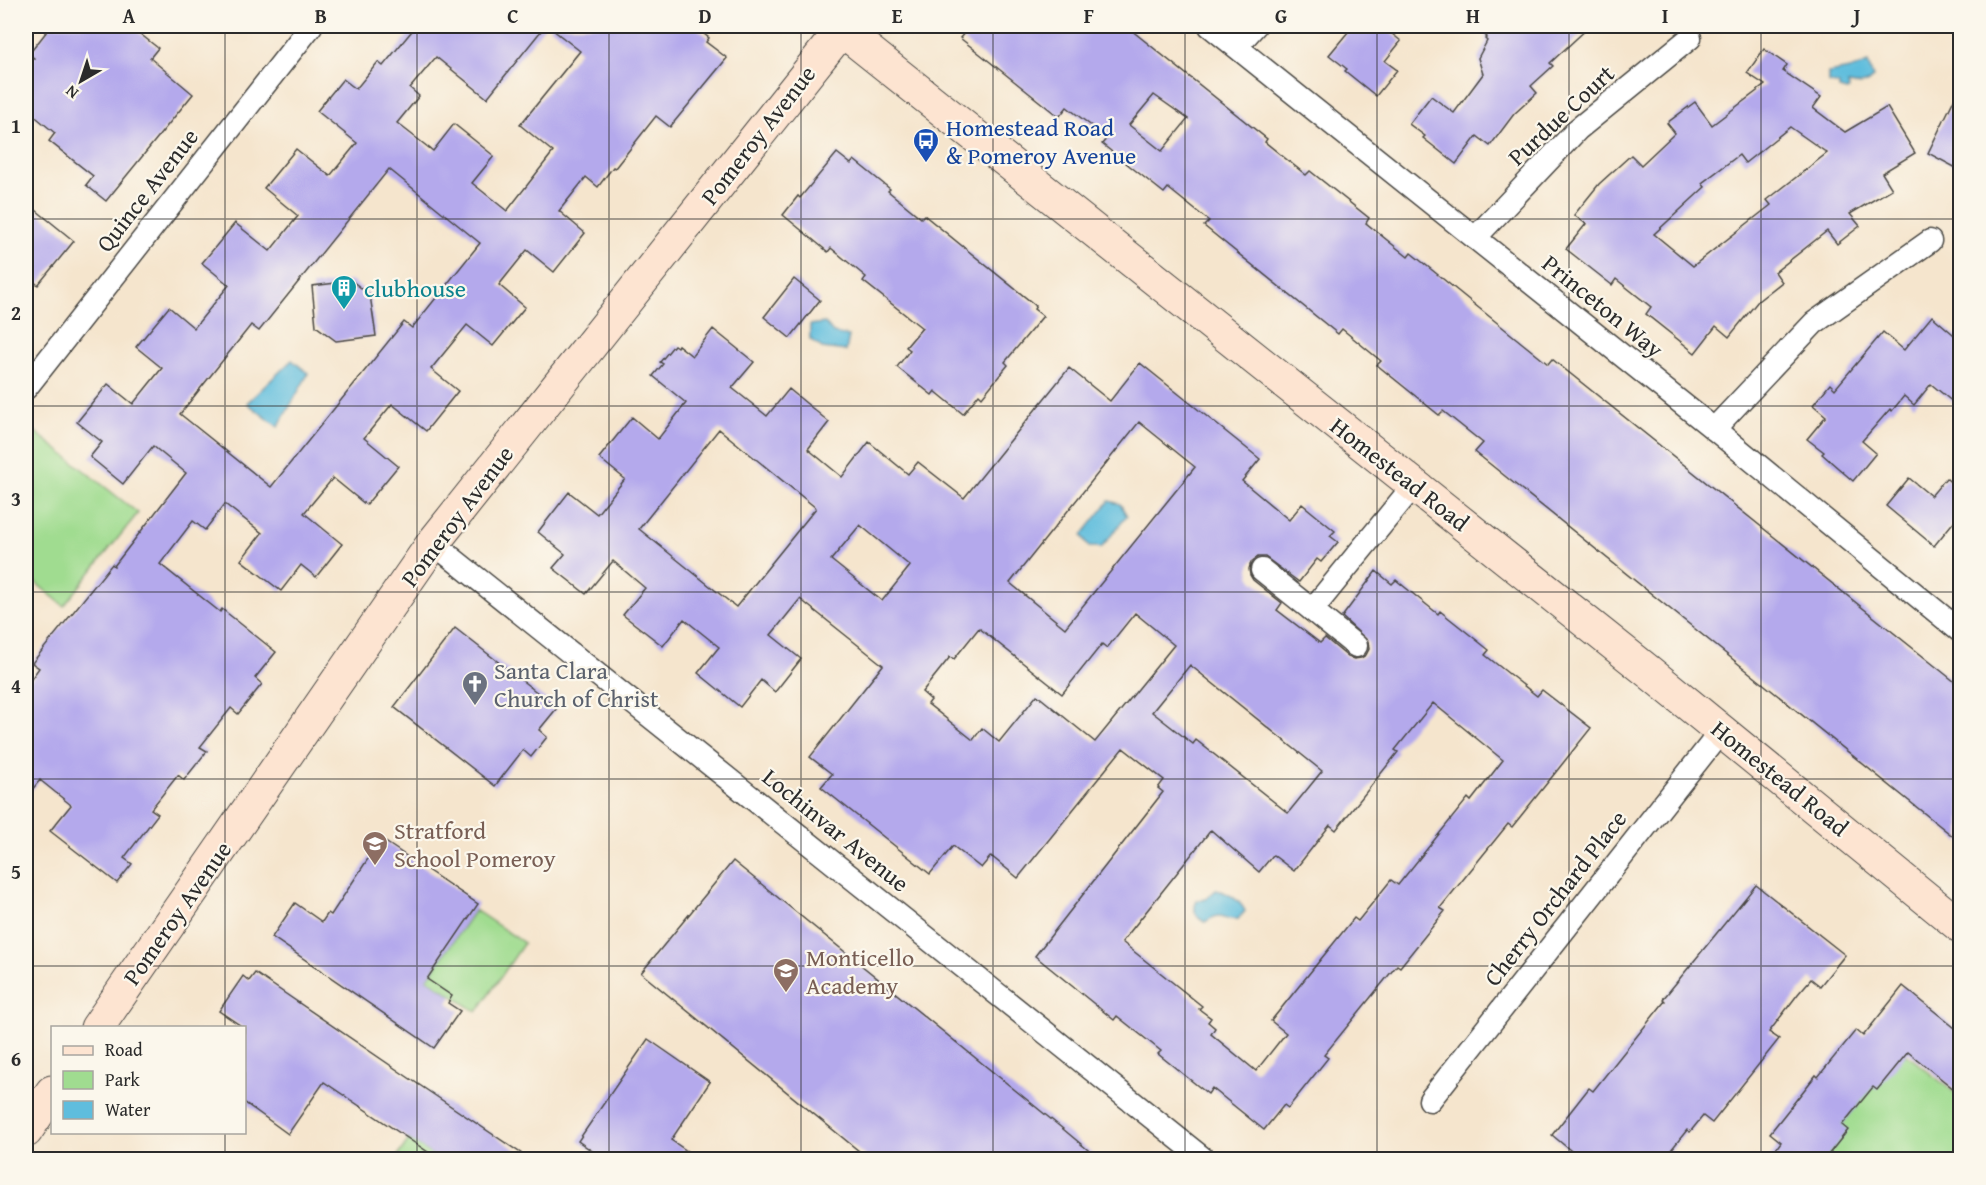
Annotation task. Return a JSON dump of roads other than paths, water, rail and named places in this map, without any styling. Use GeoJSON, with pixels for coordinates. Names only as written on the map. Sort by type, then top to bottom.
{"type":"FeatureCollection","features":[{"type":"Feature","properties":{"kind":"main road","name":"Homestead Road"},"geometry":{"type":"LineString","coordinates":[[841,27],[1722,730],[1960,926]]}},
{"type":"Feature","properties":{"kind":"main road","name":"Pomeroy Avenue"},"geometry":{"type":"LineString","coordinates":[[99,1026],[434,543],[841,27]]}},
{"type":"Feature","properties":{"kind":"main road"},"geometry":{"type":"LineString","coordinates":[[26,1131],[51,1094]]}},
{"type":"Feature","properties":{"kind":"street","name":"Quince Avenue"},"geometry":{"type":"LineString","coordinates":[[26,388],[311,26]]}},
{"type":"Feature","properties":{"kind":"street","name":"Princeton Way"},"geometry":{"type":"LineString","coordinates":[[1210,26],[1958,625]]}},
{"type":"Feature","properties":{"kind":"street"},"geometry":{"type":"LineString","coordinates":[[1237,46],[1255,26]]}},
{"type":"Feature","properties":{"kind":"street","name":"Purdue Court"},"geometry":{"type":"LineString","coordinates":[[1475,237],[1578,129],[1690,38]]}},
{"type":"Feature","properties":{"kind":"street"},"geometry":{"type":"LineString","coordinates":[[1714,429],[1814,323],[1930,241]]}},
{"type":"Feature","properties":{"kind":"street"},"geometry":{"type":"LineString","coordinates":[[1312,610],[1414,485]]}},
{"type":"Feature","properties":{"kind":"street","name":"Lochinvar Avenue"},"geometry":{"type":"LineString","coordinates":[[434,543],[1205,1160]]}},
{"type":"Feature","properties":{"kind":"street"},"geometry":{"type":"LineString","coordinates":[[1262,570],[1356,646]]}},
{"type":"Feature","properties":{"kind":"street","name":"Cherry Orchard Place"},"geometry":{"type":"LineString","coordinates":[[1430,1100],[1722,730]]}},
{"type":"Feature","properties":{"kind":"water"},"geometry":{"type":"Polygon","coordinates":[[[1868,63],[1873,77],[1865,84],[1848,84],[1849,89],[1846,91],[1839,89],[1839,85],[1828,82],[1828,73],[1868,63]]]}},
{"type":"Feature","properties":{"kind":"water"},"geometry":{"type":"Polygon","coordinates":[[[825,323],[833,333],[849,336],[846,351],[822,348],[810,339],[810,325],[825,323]]]}},
{"type":"Feature","properties":{"kind":"water"},"geometry":{"type":"Polygon","coordinates":[[[292,360],[308,373],[278,427],[247,403],[292,360]]]}},
{"type":"Feature","properties":{"kind":"water"},"geometry":{"type":"Polygon","coordinates":[[[1109,501],[1120,504],[1127,516],[1101,548],[1089,547],[1082,535],[1109,501]]]}},
{"type":"Feature","properties":{"kind":"water"},"geometry":{"type":"Polygon","coordinates":[[[1216,890],[1233,897],[1240,903],[1245,911],[1238,919],[1216,916],[1205,922],[1197,916],[1195,908],[1197,901],[1206,899],[1216,890]]]}},
{"type":"Feature","properties":{"kind":"place","name":"Homestead Road & Pomeroy Avenue"},"geometry":{"type":"Point","coordinates":[926,164]}},
{"type":"Feature","properties":{"kind":"place","name":"clubhouse"},"geometry":{"type":"Point","coordinates":[344,311]}},
{"type":"Feature","properties":{"kind":"place","name":"Santa Clara Church of Christ"},"geometry":{"type":"Point","coordinates":[475,707]}},
{"type":"Feature","properties":{"kind":"place","name":"Stratford School Pomeroy"},"geometry":{"type":"Point","coordinates":[375,867]}},
{"type":"Feature","properties":{"kind":"place","name":"Monticello Academy"},"geometry":{"type":"Point","coordinates":[786,994]}}]}
